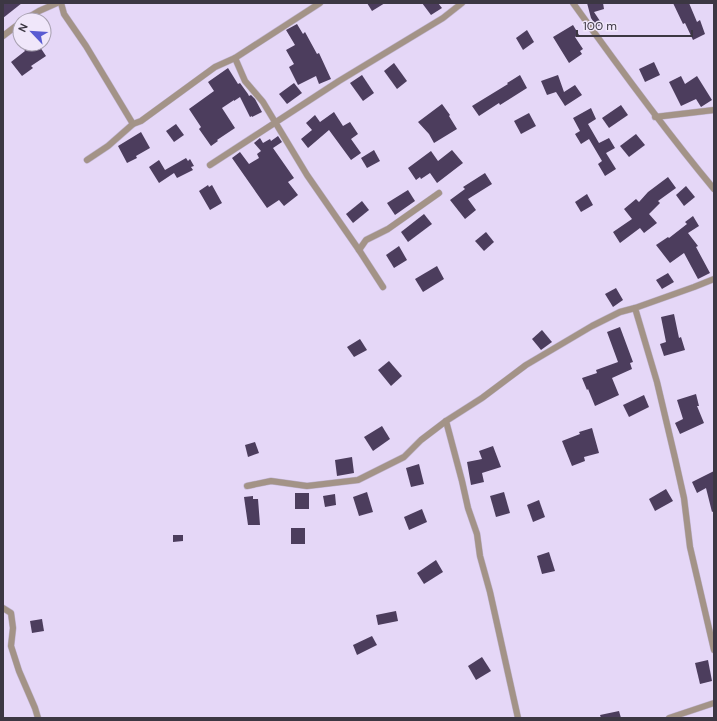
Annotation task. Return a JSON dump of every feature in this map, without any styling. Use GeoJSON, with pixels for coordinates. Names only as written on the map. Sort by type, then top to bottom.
{"type":"FeatureCollection","features":[{"type":"Feature","properties":{"kind":"street"},"geometry":{"type":"LineString","coordinates":[[37,12],[57,3]]}},
{"type":"Feature","properties":{"kind":"street"},"geometry":{"type":"LineString","coordinates":[[61,3],[64,14],[86,46],[133,124]]}},
{"type":"Feature","properties":{"kind":"street"},"geometry":{"type":"LineString","coordinates":[[87,160],[108,146],[133,124],[141,121],[215,67],[235,58],[320,3]]}},
{"type":"Feature","properties":{"kind":"street"},"geometry":{"type":"LineString","coordinates":[[210,165],[338,81],[443,18],[462,3]]}},
{"type":"Feature","properties":{"kind":"street"},"geometry":{"type":"LineString","coordinates":[[572,3],[655,117],[714,189]]}},
{"type":"Feature","properties":{"kind":"street"},"geometry":{"type":"LineString","coordinates":[[3,36],[12,29]]}},
{"type":"Feature","properties":{"kind":"street"},"geometry":{"type":"LineString","coordinates":[[235,58],[245,81],[263,102],[307,175],[383,287]]}},
{"type":"Feature","properties":{"kind":"street"},"geometry":{"type":"LineString","coordinates":[[655,117],[714,110]]}},
{"type":"Feature","properties":{"kind":"street"},"geometry":{"type":"LineString","coordinates":[[359,250],[366,240],[388,229],[439,192]]}},
{"type":"Feature","properties":{"kind":"street"},"geometry":{"type":"LineString","coordinates":[[247,486],[271,481],[307,486],[358,480],[404,457],[421,440],[446,421],[482,398],[526,365],[592,326],[620,312],[694,287],[714,278]]}},
{"type":"Feature","properties":{"kind":"street"},"geometry":{"type":"LineString","coordinates":[[635,308],[657,382],[684,498],[690,547],[714,650]]}},
{"type":"Feature","properties":{"kind":"street"},"geometry":{"type":"LineString","coordinates":[[446,421],[468,508],[477,534],[480,556],[490,592],[518,718]]}},
{"type":"Feature","properties":{"kind":"street"},"geometry":{"type":"LineString","coordinates":[[3,608],[11,613],[13,628],[11,646],[38,718]]}},
{"type":"Feature","properties":{"kind":"street"},"geometry":{"type":"LineString","coordinates":[[668,718],[714,703]]}},
{"type":"Feature","properties":{"kind":"building"},"geometry":{"type":"Polygon","coordinates":[[[3,3],[22,3],[3,18],[3,3]]]}},
{"type":"Feature","properties":{"kind":"building"},"geometry":{"type":"Polygon","coordinates":[[[367,3],[385,3],[372,11],[367,3]]]}},
{"type":"Feature","properties":{"kind":"building"},"geometry":{"type":"Polygon","coordinates":[[[422,3],[438,3],[442,8],[431,15],[422,3]]]}},
{"type":"Feature","properties":{"kind":"building"},"geometry":{"type":"Polygon","coordinates":[[[587,3],[603,3],[604,9],[594,12],[602,24],[597,27],[591,18],[587,3]]]}},
{"type":"Feature","properties":{"kind":"building"},"geometry":{"type":"Polygon","coordinates":[[[673,3],[689,3],[697,22],[700,20],[705,34],[693,40],[673,3]]]}},
{"type":"Feature","properties":{"kind":"building"},"geometry":{"type":"Polygon","coordinates":[[[297,24],[303,34],[305,32],[317,54],[319,53],[331,79],[319,84],[316,76],[298,85],[289,67],[294,64],[286,50],[295,45],[286,30],[297,24]]]}},
{"type":"Feature","properties":{"kind":"building"},"geometry":{"type":"Polygon","coordinates":[[[573,25],[579,35],[575,37],[583,49],[580,51],[582,54],[569,63],[553,37],[573,25]]]}},
{"type":"Feature","properties":{"kind":"building"},"geometry":{"type":"Polygon","coordinates":[[[527,30],[534,42],[523,50],[516,38],[527,30]]]}},
{"type":"Feature","properties":{"kind":"building"},"geometry":{"type":"Polygon","coordinates":[[[24,52],[43,52],[46,56],[31,66],[33,68],[22,76],[11,62],[24,52]]]}},
{"type":"Feature","properties":{"kind":"building"},"geometry":{"type":"Polygon","coordinates":[[[654,62],[660,75],[645,82],[639,69],[654,62]]]}},
{"type":"Feature","properties":{"kind":"building"},"geometry":{"type":"Polygon","coordinates":[[[394,63],[407,81],[397,89],[384,71],[394,63]]]}},
{"type":"Feature","properties":{"kind":"building"},"geometry":{"type":"Polygon","coordinates":[[[228,68],[238,84],[240,83],[249,96],[251,95],[255,99],[262,112],[250,117],[240,97],[222,108],[235,128],[211,146],[199,129],[201,127],[189,109],[214,91],[208,82],[228,68]]]}},
{"type":"Feature","properties":{"kind":"building"},"geometry":{"type":"Polygon","coordinates":[[[362,75],[374,93],[363,101],[350,83],[362,75]]]}},
{"type":"Feature","properties":{"kind":"building"},"geometry":{"type":"Polygon","coordinates":[[[520,75],[527,88],[479,116],[472,106],[520,75]]]}},
{"type":"Feature","properties":{"kind":"building"},"geometry":{"type":"Polygon","coordinates":[[[558,75],[564,92],[575,85],[582,95],[565,106],[556,92],[547,95],[541,81],[558,75]]]}},
{"type":"Feature","properties":{"kind":"building"},"geometry":{"type":"Polygon","coordinates":[[[681,76],[685,84],[697,76],[712,100],[701,107],[696,99],[681,106],[669,82],[681,76]]]}},
{"type":"Feature","properties":{"kind":"building"},"geometry":{"type":"Polygon","coordinates":[[[294,83],[302,93],[287,104],[279,94],[294,83]]]}},
{"type":"Feature","properties":{"kind":"building"},"geometry":{"type":"Polygon","coordinates":[[[442,104],[450,115],[449,116],[457,129],[434,143],[429,134],[418,122],[442,104]]]}},
{"type":"Feature","properties":{"kind":"building"},"geometry":{"type":"Polygon","coordinates":[[[621,105],[628,115],[609,128],[602,118],[621,105]]]}},
{"type":"Feature","properties":{"kind":"building"},"geometry":{"type":"Polygon","coordinates":[[[591,108],[596,119],[588,124],[599,143],[609,138],[615,148],[606,153],[616,169],[605,176],[598,164],[602,161],[589,139],[581,144],[575,134],[580,131],[573,118],[591,108]]]}},
{"type":"Feature","properties":{"kind":"building"},"geometry":{"type":"Polygon","coordinates":[[[334,112],[343,126],[350,122],[358,134],[351,139],[361,153],[351,160],[329,130],[308,148],[301,139],[312,130],[306,123],[315,115],[320,122],[334,112]]]}},
{"type":"Feature","properties":{"kind":"building"},"geometry":{"type":"Polygon","coordinates":[[[529,113],[536,126],[521,134],[514,121],[529,113]]]}},
{"type":"Feature","properties":{"kind":"building"},"geometry":{"type":"Polygon","coordinates":[[[176,124],[184,135],[174,142],[166,131],[176,124]]]}},
{"type":"Feature","properties":{"kind":"building"},"geometry":{"type":"Polygon","coordinates":[[[141,132],[150,148],[136,156],[137,158],[127,163],[118,146],[141,132]]]}},
{"type":"Feature","properties":{"kind":"building"},"geometry":{"type":"Polygon","coordinates":[[[636,134],[645,145],[629,157],[620,146],[636,134]]]}},
{"type":"Feature","properties":{"kind":"building"},"geometry":{"type":"Polygon","coordinates":[[[278,136],[282,142],[273,148],[294,178],[288,182],[298,195],[284,206],[279,200],[267,208],[232,158],[240,152],[249,164],[259,158],[257,154],[261,151],[254,143],[260,138],[263,143],[270,139],[271,141],[278,136]]]}},
{"type":"Feature","properties":{"kind":"building"},"geometry":{"type":"Polygon","coordinates":[[[374,150],[380,161],[367,168],[361,158],[374,150]]]}},
{"type":"Feature","properties":{"kind":"building"},"geometry":{"type":"Polygon","coordinates":[[[452,150],[463,163],[437,183],[430,173],[421,179],[420,177],[416,180],[408,168],[431,151],[438,161],[452,150]]]}},
{"type":"Feature","properties":{"kind":"building"},"geometry":{"type":"Polygon","coordinates":[[[186,158],[188,161],[190,159],[194,166],[191,167],[193,170],[177,178],[174,173],[159,183],[149,167],[159,160],[165,170],[186,158]]]}},
{"type":"Feature","properties":{"kind":"building"},"geometry":{"type":"Polygon","coordinates":[[[485,173],[492,184],[468,199],[476,210],[465,219],[450,200],[465,189],[463,187],[485,173]]]}},
{"type":"Feature","properties":{"kind":"building"},"geometry":{"type":"Polygon","coordinates":[[[668,177],[676,188],[658,201],[660,203],[649,214],[657,223],[644,233],[640,228],[620,243],[613,232],[632,219],[624,209],[636,199],[639,202],[648,192],[668,177]]]}},
{"type":"Feature","properties":{"kind":"building"},"geometry":{"type":"Polygon","coordinates":[[[208,185],[209,187],[212,185],[222,203],[210,210],[199,191],[208,185]]]}},
{"type":"Feature","properties":{"kind":"building"},"geometry":{"type":"Polygon","coordinates":[[[686,186],[695,197],[684,206],[676,195],[686,186]]]}},
{"type":"Feature","properties":{"kind":"building"},"geometry":{"type":"Polygon","coordinates":[[[408,190],[415,201],[395,215],[387,203],[408,190]]]}},
{"type":"Feature","properties":{"kind":"building"},"geometry":{"type":"Polygon","coordinates":[[[587,194],[593,205],[581,212],[575,202],[587,194]]]}},
{"type":"Feature","properties":{"kind":"building"},"geometry":{"type":"Polygon","coordinates":[[[362,201],[369,210],[353,223],[346,214],[362,201]]]}},
{"type":"Feature","properties":{"kind":"building"},"geometry":{"type":"Polygon","coordinates":[[[424,214],[432,224],[408,242],[401,232],[424,214]]]}},
{"type":"Feature","properties":{"kind":"building"},"geometry":{"type":"Polygon","coordinates":[[[693,216],[699,226],[688,233],[698,246],[696,247],[710,273],[698,279],[684,253],[670,263],[656,245],[668,237],[669,238],[687,224],[685,222],[693,216]]]}},
{"type":"Feature","properties":{"kind":"building"},"geometry":{"type":"Polygon","coordinates":[[[486,232],[494,242],[484,251],[475,241],[486,232]]]}},
{"type":"Feature","properties":{"kind":"building"},"geometry":{"type":"Polygon","coordinates":[[[399,246],[407,260],[394,268],[386,255],[399,246]]]}},
{"type":"Feature","properties":{"kind":"building"},"geometry":{"type":"Polygon","coordinates":[[[437,266],[444,279],[423,292],[415,279],[437,266]]]}},
{"type":"Feature","properties":{"kind":"building"},"geometry":{"type":"Polygon","coordinates":[[[668,273],[674,282],[662,289],[656,280],[668,273]]]}},
{"type":"Feature","properties":{"kind":"building"},"geometry":{"type":"Polygon","coordinates":[[[616,288],[623,300],[613,307],[605,294],[616,288]]]}},
{"type":"Feature","properties":{"kind":"building"},"geometry":{"type":"Polygon","coordinates":[[[674,314],[679,338],[681,337],[685,350],[664,356],[660,344],[666,342],[661,317],[674,314]]]}},
{"type":"Feature","properties":{"kind":"building"},"geometry":{"type":"Polygon","coordinates":[[[620,327],[633,362],[630,363],[632,369],[612,378],[619,395],[595,406],[582,378],[597,373],[596,370],[618,362],[607,332],[620,327]]]}},
{"type":"Feature","properties":{"kind":"building"},"geometry":{"type":"Polygon","coordinates":[[[542,330],[552,342],[541,350],[532,339],[542,330]]]}},
{"type":"Feature","properties":{"kind":"building"},"geometry":{"type":"Polygon","coordinates":[[[360,339],[367,350],[354,357],[347,347],[360,339]]]}},
{"type":"Feature","properties":{"kind":"building"},"geometry":{"type":"Polygon","coordinates":[[[389,361],[402,376],[391,386],[378,370],[389,361]]]}},
{"type":"Feature","properties":{"kind":"building"},"geometry":{"type":"Polygon","coordinates":[[[696,394],[699,406],[697,406],[704,423],[680,434],[675,423],[683,419],[677,400],[696,394]]]}},
{"type":"Feature","properties":{"kind":"building"},"geometry":{"type":"Polygon","coordinates":[[[644,395],[649,407],[629,417],[623,405],[644,395]]]}},
{"type":"Feature","properties":{"kind":"building"},"geometry":{"type":"Polygon","coordinates":[[[382,426],[390,439],[373,451],[364,437],[382,426]]]}},
{"type":"Feature","properties":{"kind":"building"},"geometry":{"type":"Polygon","coordinates":[[[592,428],[599,453],[584,457],[585,461],[572,466],[562,441],[580,434],[579,432],[592,428]]]}},
{"type":"Feature","properties":{"kind":"building"},"geometry":{"type":"Polygon","coordinates":[[[255,442],[259,453],[248,457],[245,445],[255,442]]]}},
{"type":"Feature","properties":{"kind":"building"},"geometry":{"type":"Polygon","coordinates":[[[493,446],[501,467],[482,473],[484,482],[471,485],[467,462],[482,459],[479,451],[493,446]]]}},
{"type":"Feature","properties":{"kind":"building"},"geometry":{"type":"Polygon","coordinates":[[[352,457],[354,473],[337,476],[335,460],[352,457]]]}},
{"type":"Feature","properties":{"kind":"building"},"geometry":{"type":"Polygon","coordinates":[[[419,464],[424,484],[411,487],[406,468],[419,464]]]}},
{"type":"Feature","properties":{"kind":"building"},"geometry":{"type":"Polygon","coordinates":[[[714,471],[714,511],[712,512],[706,488],[697,493],[692,482],[714,471]]]}},
{"type":"Feature","properties":{"kind":"building"},"geometry":{"type":"Polygon","coordinates":[[[666,489],[673,501],[655,511],[649,499],[666,489]]]}},
{"type":"Feature","properties":{"kind":"building"},"geometry":{"type":"Polygon","coordinates":[[[367,492],[373,512],[359,516],[353,497],[367,492]]]}},
{"type":"Feature","properties":{"kind":"building"},"geometry":{"type":"Polygon","coordinates":[[[504,492],[510,513],[496,517],[490,496],[504,492]]]}},
{"type":"Feature","properties":{"kind":"building"},"geometry":{"type":"Polygon","coordinates":[[[295,493],[309,493],[309,509],[295,509],[295,493]]]}},
{"type":"Feature","properties":{"kind":"building"},"geometry":{"type":"Polygon","coordinates":[[[335,494],[336,505],[325,507],[323,496],[335,494]]]}},
{"type":"Feature","properties":{"kind":"building"},"geometry":{"type":"Polygon","coordinates":[[[253,496],[253,499],[258,499],[260,525],[248,525],[244,497],[253,496]]]}},
{"type":"Feature","properties":{"kind":"building"},"geometry":{"type":"Polygon","coordinates":[[[539,500],[545,517],[533,522],[527,505],[539,500]]]}},
{"type":"Feature","properties":{"kind":"building"},"geometry":{"type":"Polygon","coordinates":[[[422,509],[427,522],[409,530],[404,517],[422,509]]]}},
{"type":"Feature","properties":{"kind":"building"},"geometry":{"type":"Polygon","coordinates":[[[291,528],[305,528],[305,544],[291,544],[291,528]]]}},
{"type":"Feature","properties":{"kind":"building"},"geometry":{"type":"Polygon","coordinates":[[[173,535],[183,535],[183,541],[173,542],[173,535]]]}},
{"type":"Feature","properties":{"kind":"building"},"geometry":{"type":"Polygon","coordinates":[[[549,552],[555,571],[542,574],[537,556],[549,552]]]}},
{"type":"Feature","properties":{"kind":"building"},"geometry":{"type":"Polygon","coordinates":[[[436,560],[443,572],[424,584],[417,573],[436,560]]]}},
{"type":"Feature","properties":{"kind":"building"},"geometry":{"type":"Polygon","coordinates":[[[396,611],[398,621],[378,625],[376,615],[396,611]]]}},
{"type":"Feature","properties":{"kind":"building"},"geometry":{"type":"Polygon","coordinates":[[[42,619],[44,631],[32,633],[30,621],[42,619]]]}},
{"type":"Feature","properties":{"kind":"building"},"geometry":{"type":"Polygon","coordinates":[[[372,636],[377,645],[357,655],[353,645],[372,636]]]}},
{"type":"Feature","properties":{"kind":"building"},"geometry":{"type":"Polygon","coordinates":[[[482,657],[491,671],[476,680],[468,666],[482,657]]]}},
{"type":"Feature","properties":{"kind":"building"},"geometry":{"type":"Polygon","coordinates":[[[708,660],[712,681],[700,684],[695,663],[708,660]]]}},
{"type":"Feature","properties":{"kind":"building"},"geometry":{"type":"Polygon","coordinates":[[[619,711],[621,718],[601,718],[600,715],[619,711]]]}}]}
